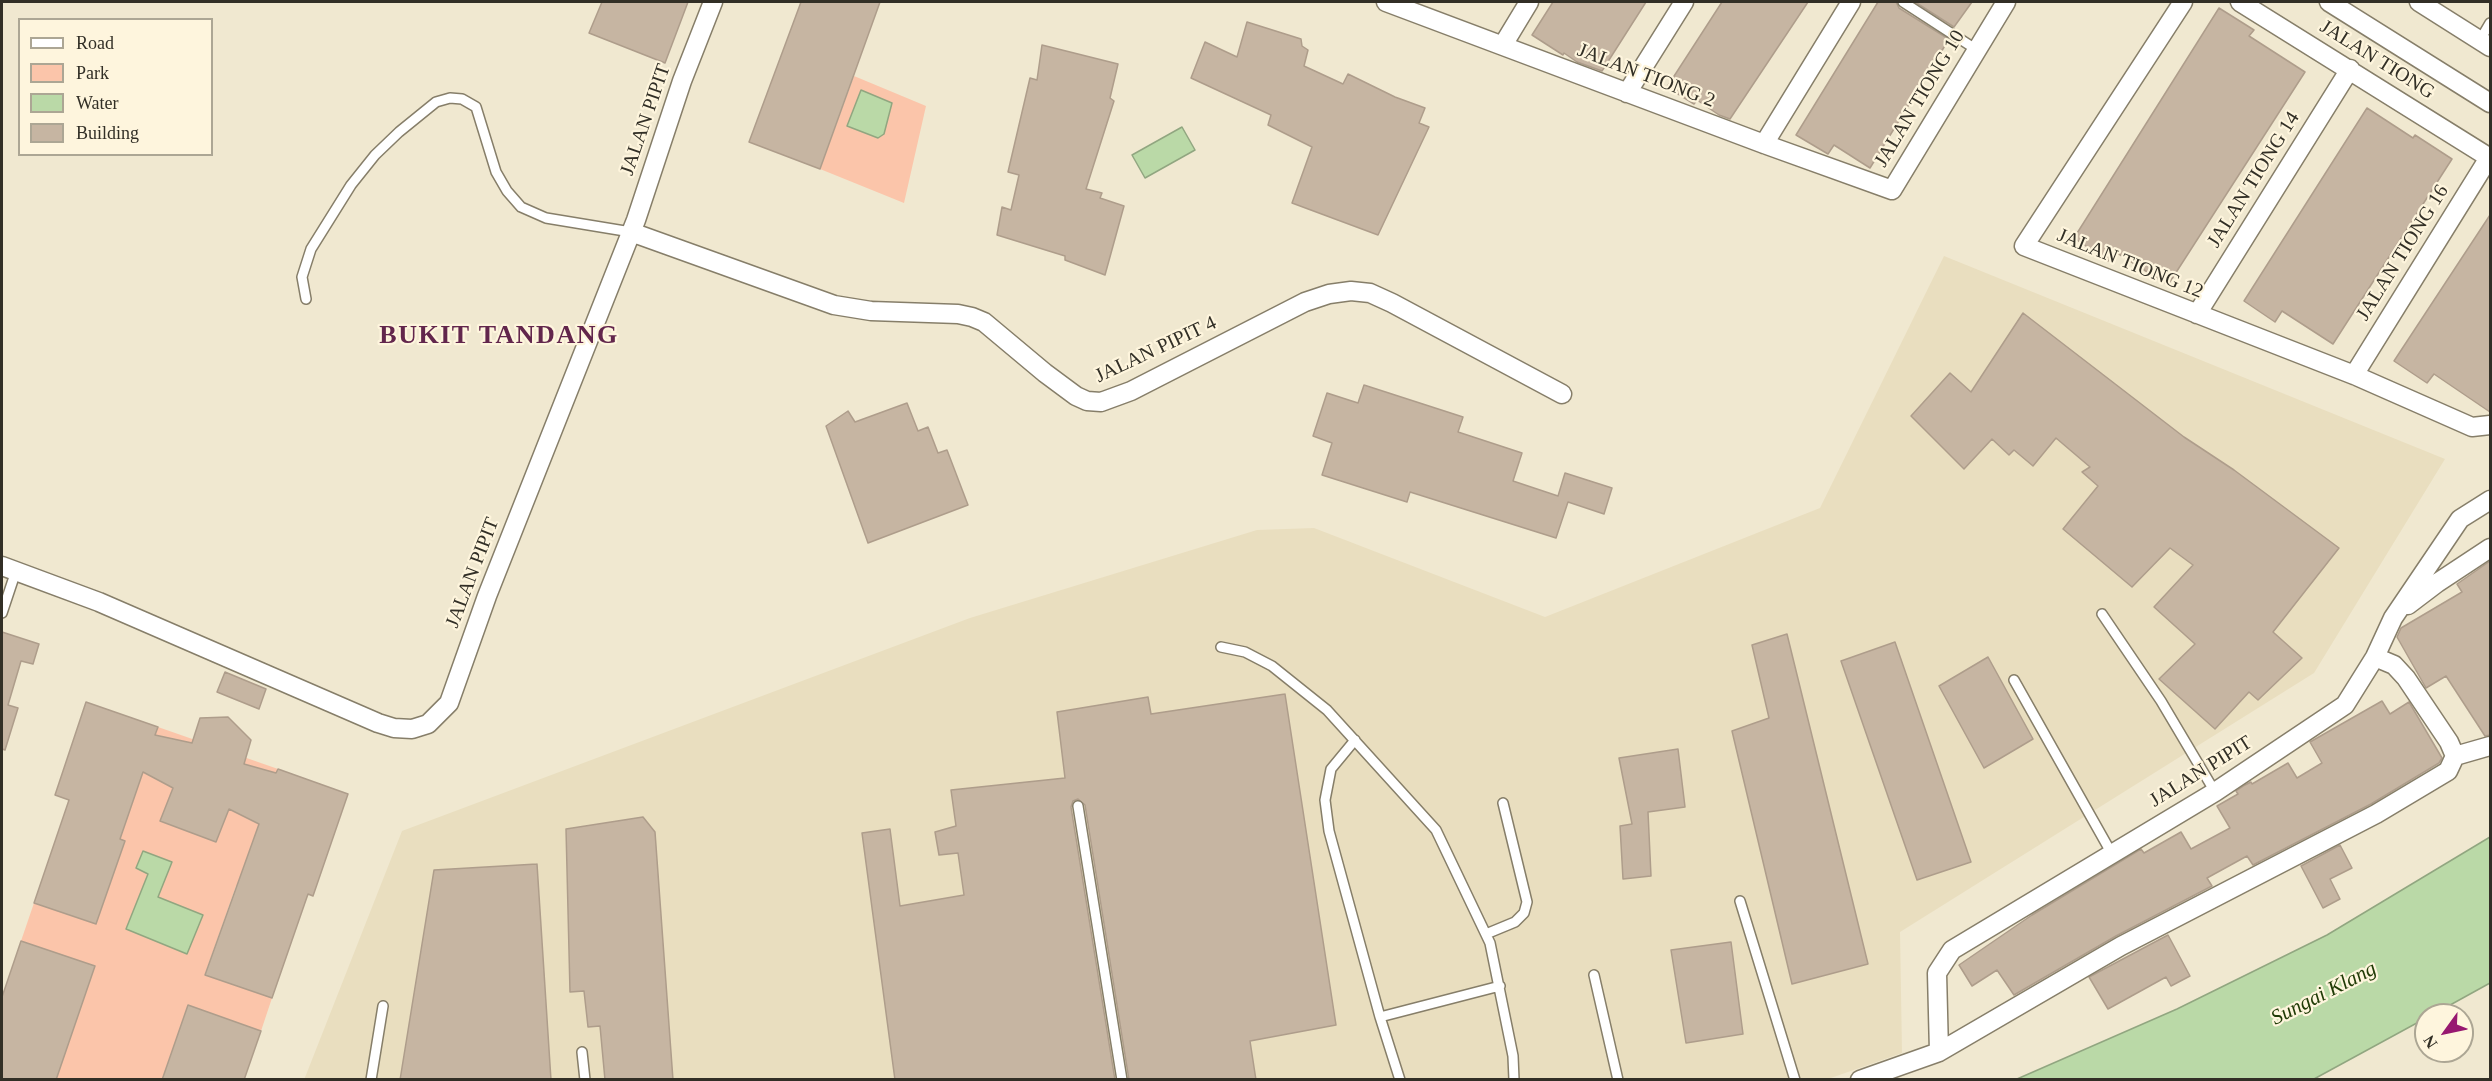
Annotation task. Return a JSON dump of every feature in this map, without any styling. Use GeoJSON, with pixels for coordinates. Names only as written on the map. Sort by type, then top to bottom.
{"type":"FeatureCollection","features":[{"type":"Feature","properties":{"kind":"street","name":"JALAN PIPIT"},"geometry":{"type":"LineString","coordinates":[[8,569],[99,602],[378,723],[394,728],[412,729],[428,724],[450,703],[486,596],[631,232],[682,81],[713,2]]}},
{"type":"Feature","properties":{"kind":"street","name":"JALAN TIONG 2"},"geometry":{"type":"LineString","coordinates":[[1386,2],[1892,190]]}},
{"type":"Feature","properties":{"kind":"street"},"geometry":{"type":"LineString","coordinates":[[1503,45],[1529,2]]}},
{"type":"Feature","properties":{"kind":"street"},"geometry":{"type":"LineString","coordinates":[[1627,93],[1684,2]]}},
{"type":"Feature","properties":{"kind":"street"},"geometry":{"type":"LineString","coordinates":[[1764,144],[1851,2]]}},
{"type":"Feature","properties":{"kind":"street","name":"JALAN TIONG 10"},"geometry":{"type":"LineString","coordinates":[[1892,190],[2006,2]]}},
{"type":"Feature","properties":{"kind":"street","name":"JALAN TIONG 12"},"geometry":{"type":"LineString","coordinates":[[2183,2],[2024,246],[2354,375],[2472,427],[2490,425]]}},
{"type":"Feature","properties":{"kind":"street","name":"JALAN TIONG"},"geometry":{"type":"LineString","coordinates":[[2240,2],[2490,157]]}},
{"type":"Feature","properties":{"kind":"street"},"geometry":{"type":"LineString","coordinates":[[2329,2],[2490,103]]}},
{"type":"Feature","properties":{"kind":"street"},"geometry":{"type":"LineString","coordinates":[[2419,2],[2485,43]]}},
{"type":"Feature","properties":{"kind":"street","name":"JALAN TIONG 14"},"geometry":{"type":"LineString","coordinates":[[2197,314],[2349,69]]}},
{"type":"Feature","properties":{"kind":"street","name":"JALAN TIONG 16"},"geometry":{"type":"LineString","coordinates":[[2354,375],[2490,157]]}},
{"type":"Feature","properties":{"kind":"street","name":"JALAN PIPIT 4"},"geometry":{"type":"LineString","coordinates":[[631,232],[834,305],[871,311],[958,314],[972,317],[984,322],[1045,373],[1076,396],[1087,401],[1101,402],[1131,391],[1305,302],[1329,294],[1351,291],[1370,293],[1392,303],[1562,394]]}},
{"type":"Feature","properties":{"kind":"street","name":"JALAN PIPIT"},"geometry":{"type":"LineString","coordinates":[[1939,1052],[1937,973],[1952,950],[2215,792],[2345,705],[2375,657],[2393,618],[2460,519],[2490,500]]}},
{"type":"Feature","properties":{"kind":"street"},"geometry":{"type":"LineString","coordinates":[[2393,618],[2437,583],[2490,548]]}},
{"type":"Feature","properties":{"kind":"street"},"geometry":{"type":"LineString","coordinates":[[1860,1080],[1939,1052],[2121,946],[2376,814],[2448,771],[2455,756],[2449,742],[2406,678],[2394,665],[2375,657]]}},
{"type":"Feature","properties":{"kind":"street"},"geometry":{"type":"LineString","coordinates":[[2455,756],[2490,746]]}},
{"type":"Feature","properties":{"kind":"lane"},"geometry":{"type":"LineString","coordinates":[[1903,2],[1977,50]]}},
{"type":"Feature","properties":{"kind":"lane"},"geometry":{"type":"LineString","coordinates":[[2485,43],[2490,23]]}},
{"type":"Feature","properties":{"kind":"lane"},"geometry":{"type":"LineString","coordinates":[[306,299],[302,277],[311,249],[351,185],[375,155],[399,132],[436,102],[450,98],[462,99],[476,107],[496,172],[507,191],[521,207],[546,218],[631,232]]}},
{"type":"Feature","properties":{"kind":"lane"},"geometry":{"type":"LineString","coordinates":[[2,613],[8,569]]}},
{"type":"Feature","properties":{"kind":"lane"},"geometry":{"type":"LineString","coordinates":[[2102,614],[2161,701],[2215,792]]}},
{"type":"Feature","properties":{"kind":"lane"},"geometry":{"type":"LineString","coordinates":[[1221,647],[1245,652],[1272,666],[1327,710],[1436,830],[1486,934],[1500,986],[1513,1056],[1514,1080]]}},
{"type":"Feature","properties":{"kind":"lane"},"geometry":{"type":"LineString","coordinates":[[2014,680],[2112,854]]}},
{"type":"Feature","properties":{"kind":"lane"},"geometry":{"type":"LineString","coordinates":[[1355,740],[1331,769],[1325,800],[1329,831],[1380,1017],[1400,1080]]}},
{"type":"Feature","properties":{"kind":"lane"},"geometry":{"type":"LineString","coordinates":[[1486,934],[1515,922],[1524,913],[1527,902],[1503,803]]}},
{"type":"Feature","properties":{"kind":"lane"},"geometry":{"type":"LineString","coordinates":[[1078,806],[1122,1080]]}},
{"type":"Feature","properties":{"kind":"lane"},"geometry":{"type":"LineString","coordinates":[[1740,901],[1795,1080]]}},
{"type":"Feature","properties":{"kind":"lane"},"geometry":{"type":"LineString","coordinates":[[1594,975],[1618,1080]]}},
{"type":"Feature","properties":{"kind":"lane"},"geometry":{"type":"LineString","coordinates":[[1380,1017],[1500,986]]}},
{"type":"Feature","properties":{"kind":"lane"},"geometry":{"type":"LineString","coordinates":[[370,1080],[382,1006]]}},
{"type":"Feature","properties":{"kind":"lane"},"geometry":{"type":"LineString","coordinates":[[582,1052],[585,1080]]}},
{"type":"Feature","properties":{"kind":"shaded area"},"geometry":{"type":"Polygon","coordinates":[[[1944,256],[2445,459],[2314,673],[1900,932],[1902,1053],[1828,1079],[304,1080],[402,831],[970,618],[1257,530],[1314,528],[1545,617],[1820,508],[1944,256]]]}},
{"type":"Feature","properties":{"kind":"green space"},"geometry":{"type":"Polygon","coordinates":[[[854,76],[926,106],[904,203],[820,169],[854,76]]]}},
{"type":"Feature","properties":{"kind":"green space"},"geometry":{"type":"Polygon","coordinates":[[[158,727],[278,769],[245,865],[247,890],[236,886],[205,974],[272,998],[261,1031],[162,1079],[45,1080],[95,967],[21,941],[34,903],[96,924],[125,841],[113,837],[127,817],[158,727]],[[171,862],[148,874],[126,929],[158,897],[171,862]]]}},
{"type":"Feature","properties":{"kind":"water"},"geometry":{"type":"Polygon","coordinates":[[[861,90],[892,103],[884,134],[878,138],[847,126],[861,90]]]}},
{"type":"Feature","properties":{"kind":"water"},"geometry":{"type":"Polygon","coordinates":[[[1182,127],[1195,150],[1145,178],[1132,155],[1182,127]]]}},
{"type":"Feature","properties":{"kind":"water","name":"Sungai Klang"},"geometry":{"type":"Polygon","coordinates":[[[2490,837],[2490,983],[2454,1003],[2414,1003],[2414,1025],[2314,1079],[2017,1079],[2177,1009],[2327,935],[2490,837]]]}},
{"type":"Feature","properties":{"kind":"water"},"geometry":{"type":"Polygon","coordinates":[[[143,851],[172,862],[158,897],[203,915],[187,954],[126,929],[148,874],[136,868],[143,851]]]}},
{"type":"Feature","properties":{"kind":"building"},"geometry":{"type":"Polygon","coordinates":[[[602,2],[688,2],[665,63],[589,33],[602,2]]]}},
{"type":"Feature","properties":{"kind":"building"},"geometry":{"type":"Polygon","coordinates":[[[801,2],[880,2],[820,169],[749,142],[801,2]]]}},
{"type":"Feature","properties":{"kind":"building"},"geometry":{"type":"Polygon","coordinates":[[[1553,2],[1646,2],[1602,71],[1577,62],[1564,53],[1563,55],[1532,35],[1553,2]]]}},
{"type":"Feature","properties":{"kind":"building"},"geometry":{"type":"Polygon","coordinates":[[[1722,2],[1808,2],[1730,119],[1719,115],[1697,100],[1694,104],[1667,87],[1722,2]]]}},
{"type":"Feature","properties":{"kind":"building"},"geometry":{"type":"Polygon","coordinates":[[[1878,2],[1896,2],[1899,8],[1947,38],[1944,42],[1946,44],[1870,168],[1834,145],[1828,154],[1796,135],[1878,2]]]}},
{"type":"Feature","properties":{"kind":"building"},"geometry":{"type":"Polygon","coordinates":[[[1915,2],[1972,2],[1954,27],[1915,2]]]}},
{"type":"Feature","properties":{"kind":"building"},"geometry":{"type":"Polygon","coordinates":[[[2219,8],[2254,30],[2249,36],[2305,72],[2168,285],[2114,251],[2108,261],[2074,238],[2219,8]]]}},
{"type":"Feature","properties":{"kind":"building"},"geometry":{"type":"Polygon","coordinates":[[[1247,22],[1301,39],[1302,46],[1308,50],[1304,66],[1343,84],[1348,74],[1395,97],[1425,108],[1419,123],[1429,127],[1378,235],[1292,203],[1312,147],[1268,125],[1271,115],[1191,78],[1205,42],[1237,57],[1247,22]]]}},
{"type":"Feature","properties":{"kind":"building"},"geometry":{"type":"Polygon","coordinates":[[[1042,45],[1118,64],[1110,98],[1114,101],[1086,189],[1102,193],[1100,198],[1124,206],[1105,275],[1065,260],[1065,256],[997,235],[1002,207],[1011,210],[1019,175],[1008,172],[1030,78],[1037,80],[1042,45]]]}},
{"type":"Feature","properties":{"kind":"building"},"geometry":{"type":"Polygon","coordinates":[[[2367,108],[2413,138],[2415,135],[2452,159],[2333,344],[2282,311],[2275,322],[2244,301],[2367,108]]]}},
{"type":"Feature","properties":{"kind":"building"},"geometry":{"type":"Polygon","coordinates":[[[2490,215],[2490,412],[2434,374],[2427,383],[2394,361],[2490,215]]]}},
{"type":"Feature","properties":{"kind":"building"},"geometry":{"type":"Polygon","coordinates":[[[2023,313],[2184,437],[2234,470],[2339,548],[2273,632],[2302,658],[2258,700],[2249,692],[2215,729],[2159,679],[2195,644],[2154,607],[2193,565],[2170,548],[2132,587],[2063,529],[2098,486],[2082,472],[2090,467],[2056,438],[2033,466],[2014,450],[2009,455],[1992,439],[1964,469],[1911,416],[1950,373],[1971,392],[2023,313]]]}},
{"type":"Feature","properties":{"kind":"building"},"geometry":{"type":"Polygon","coordinates":[[[1364,385],[1463,417],[1458,432],[1522,453],[1513,481],[1558,496],[1565,473],[1612,488],[1604,514],[1568,502],[1556,538],[1410,492],[1407,502],[1322,475],[1332,443],[1313,436],[1327,393],[1358,403],[1364,385]]]}},
{"type":"Feature","properties":{"kind":"building"},"geometry":{"type":"Polygon","coordinates":[[[907,403],[918,431],[928,427],[938,453],[947,450],[968,505],[868,543],[826,426],[848,411],[855,422],[907,403]]]}},
{"type":"Feature","properties":{"kind":"building"},"geometry":{"type":"Polygon","coordinates":[[[2490,561],[2490,735],[2485,736],[2446,676],[2426,688],[2397,637],[2401,628],[2462,592],[2457,584],[2490,561]]]}},
{"type":"Feature","properties":{"kind":"building"},"geometry":{"type":"Polygon","coordinates":[[[2,632],[39,644],[33,664],[21,661],[8,705],[18,708],[5,750],[2,749],[2,632]]]}},
{"type":"Feature","properties":{"kind":"building"},"geometry":{"type":"Polygon","coordinates":[[[1787,634],[1868,964],[1792,984],[1732,731],[1769,718],[1752,645],[1787,634]]]}},
{"type":"Feature","properties":{"kind":"building"},"geometry":{"type":"Polygon","coordinates":[[[1895,642],[1971,862],[1917,880],[1841,661],[1895,642]]]}},
{"type":"Feature","properties":{"kind":"building"},"geometry":{"type":"Polygon","coordinates":[[[1988,657],[2033,739],[1984,768],[1939,686],[1988,657]]]}},
{"type":"Feature","properties":{"kind":"building"},"geometry":{"type":"Polygon","coordinates":[[[225,672],[266,689],[259,709],[217,692],[225,672]]]}},
{"type":"Feature","properties":{"kind":"building"},"geometry":{"type":"Polygon","coordinates":[[[1285,694],[1336,1025],[1250,1041],[1256,1080],[1129,1080],[1085,805],[1078,799],[1073,801],[1071,807],[1115,1080],[895,1080],[862,833],[890,829],[900,906],[964,895],[958,853],[939,855],[935,832],[956,826],[951,790],[1065,778],[1057,712],[1148,697],[1151,714],[1285,694]]]}},
{"type":"Feature","properties":{"kind":"building"},"geometry":{"type":"Polygon","coordinates":[[[2382,701],[2390,714],[2409,702],[2442,758],[2439,763],[2371,804],[2253,865],[2247,856],[2207,878],[2212,886],[2116,936],[2014,995],[1997,970],[1972,986],[1959,965],[2032,915],[2141,849],[2144,853],[2181,832],[2191,849],[2230,828],[2217,806],[2238,794],[2236,791],[2245,785],[2251,782],[2252,784],[2288,763],[2297,778],[2322,763],[2310,742],[2382,701]]]}},
{"type":"Feature","properties":{"kind":"building"},"geometry":{"type":"Polygon","coordinates":[[[86,702],[158,727],[155,735],[192,743],[200,718],[228,717],[251,740],[244,764],[276,773],[278,769],[348,794],[313,896],[308,894],[272,998],[205,975],[259,824],[229,809],[216,842],[160,821],[173,788],[143,772],[120,839],[125,841],[96,924],[34,903],[69,800],[55,795],[86,702]]]}},
{"type":"Feature","properties":{"kind":"building"},"geometry":{"type":"Polygon","coordinates":[[[1678,749],[1685,807],[1648,812],[1651,876],[1623,879],[1620,826],[1632,824],[1619,758],[1678,749]]]}},
{"type":"Feature","properties":{"kind":"building"},"geometry":{"type":"Polygon","coordinates":[[[643,817],[655,832],[673,1080],[605,1080],[600,1026],[588,1027],[584,991],[570,992],[566,829],[643,817]]]}},
{"type":"Feature","properties":{"kind":"building"},"geometry":{"type":"Polygon","coordinates":[[[2340,845],[2352,868],[2330,879],[2340,899],[2323,908],[2301,866],[2340,845]]]}},
{"type":"Feature","properties":{"kind":"building"},"geometry":{"type":"Polygon","coordinates":[[[537,864],[551,1080],[400,1080],[434,870],[537,864]]]}},
{"type":"Feature","properties":{"kind":"building"},"geometry":{"type":"Polygon","coordinates":[[[2168,935],[2190,976],[2171,986],[2166,977],[2108,1009],[2089,977],[2168,935]]]}},
{"type":"Feature","properties":{"kind":"building"},"geometry":{"type":"Polygon","coordinates":[[[21,941],[95,966],[56,1080],[2,1080],[2,997],[21,941]]]}},
{"type":"Feature","properties":{"kind":"building"},"geometry":{"type":"Polygon","coordinates":[[[1731,942],[1743,1034],[1686,1043],[1671,950],[1731,942]]]}},
{"type":"Feature","properties":{"kind":"building"},"geometry":{"type":"Polygon","coordinates":[[[188,1005],[261,1031],[244,1080],[162,1080],[188,1005]]]}},
{"type":"Feature","properties":{"kind":"district","name":"BUKIT TANDANG"},"geometry":{"type":"Point","coordinates":[499,336]}}]}
